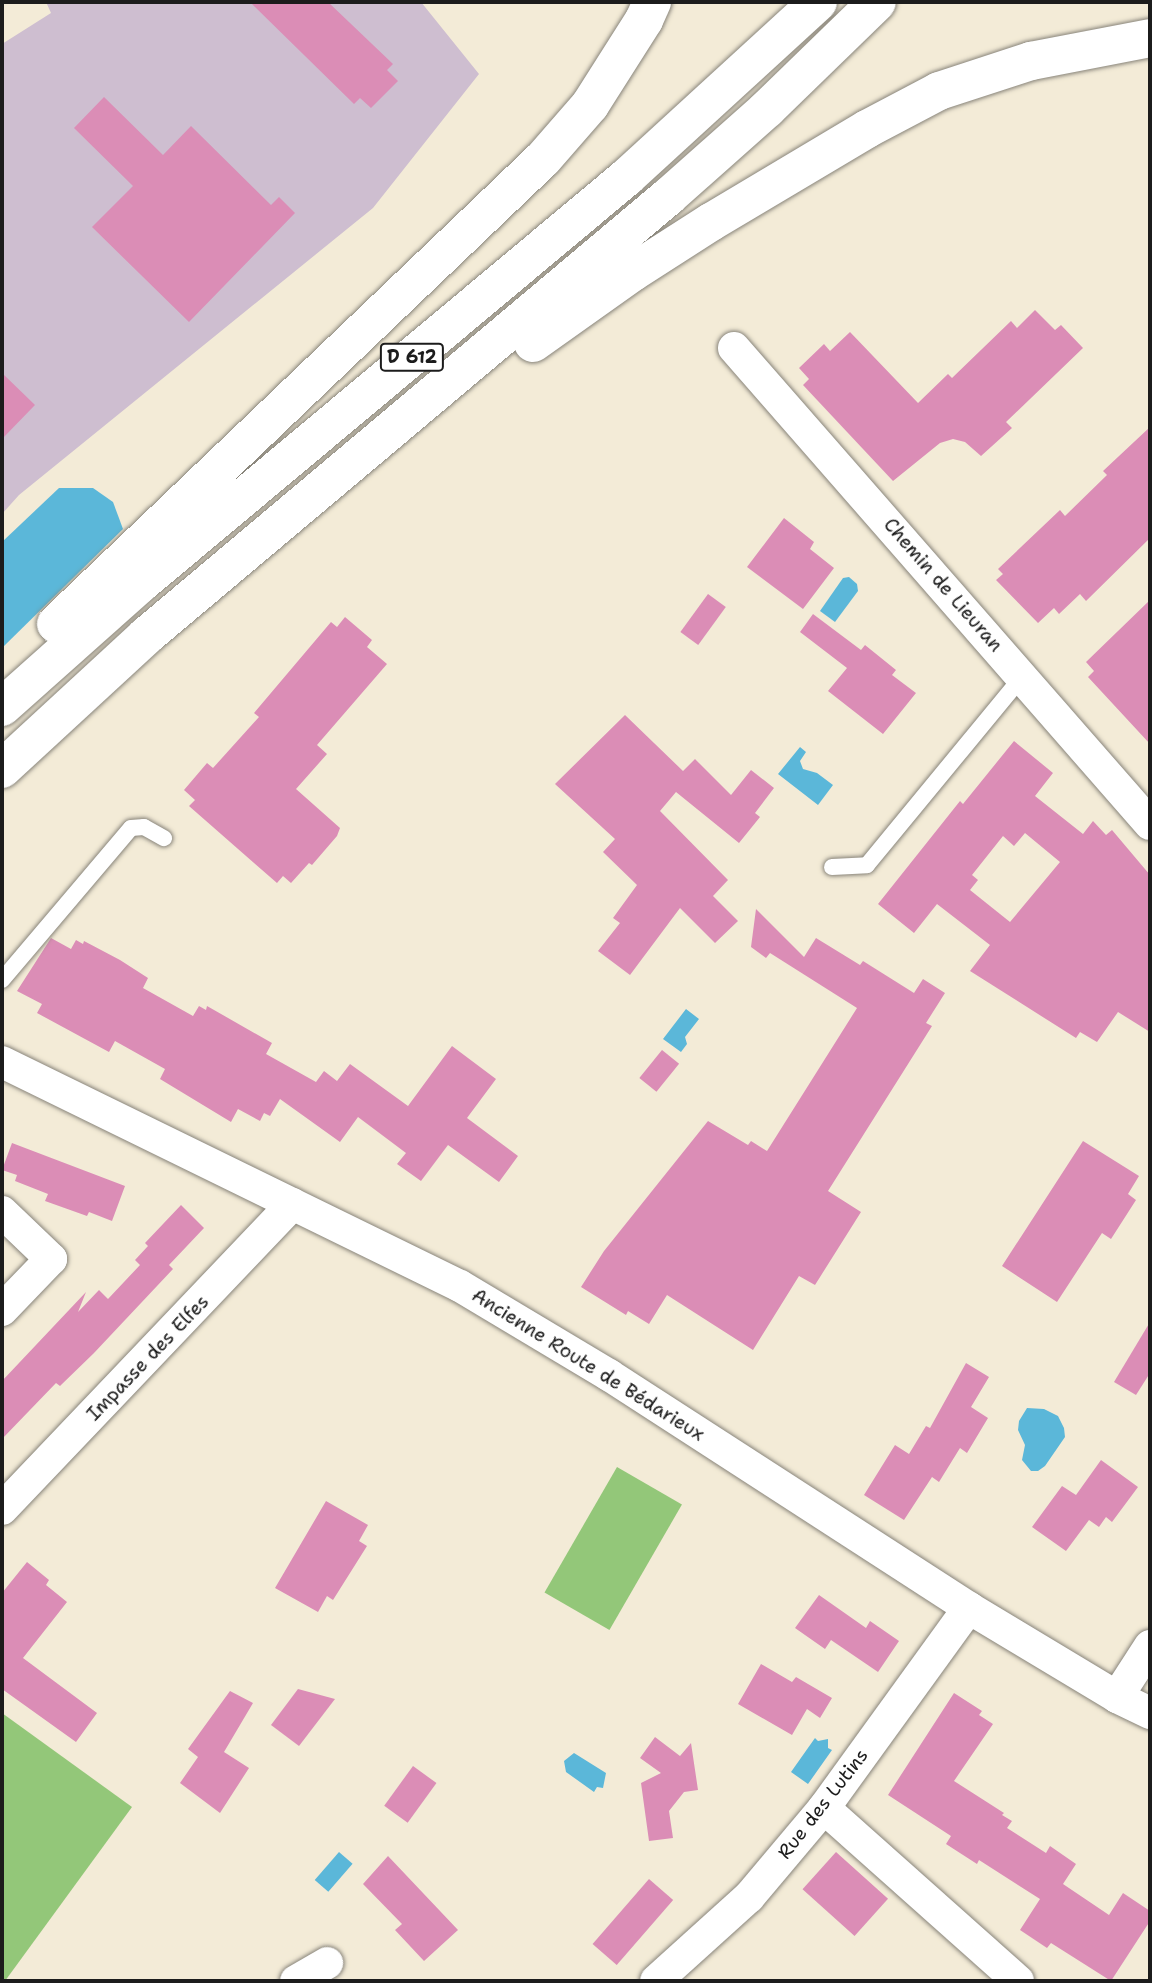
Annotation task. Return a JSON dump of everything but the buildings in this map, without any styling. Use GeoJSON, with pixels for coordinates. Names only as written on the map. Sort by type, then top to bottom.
{"type":"FeatureCollection","features":[{"type":"Feature","properties":{"kind":"highway"},"geometry":{"type":"LineString","coordinates":[[2,675],[543,159],[590,105],[644,20],[652,2]]}},
{"type":"Feature","properties":{"kind":"highway","name":"D 612"},"geometry":{"type":"LineString","coordinates":[[2,707],[140,583],[627,177],[818,2]]}},
{"type":"Feature","properties":{"kind":"highway","name":"D 612"},"geometry":{"type":"LineString","coordinates":[[2,769],[146,636],[669,196],[767,109],[877,2]]}},
{"type":"Feature","properties":{"kind":"highway"},"geometry":{"type":"LineString","coordinates":[[328,481],[411,433],[633,272],[867,129],[939,91],[1017,65],[1150,38]]}},
{"type":"Feature","properties":{"kind":"street","name":"Chemin de Lieuran"},"geometry":{"type":"LineString","coordinates":[[734,348],[1150,824]]}},
{"type":"Feature","properties":{"kind":"street","name":"Ancienne Route de Bédarieux"},"geometry":{"type":"LineString","coordinates":[[2,1062],[460,1286],[564,1348],[969,1608],[1117,1698],[1150,1713]]}},
{"type":"Feature","properties":{"kind":"street","name":"Impasse des Elfes"},"geometry":{"type":"LineString","coordinates":[[2,1509],[292,1204]]}},
{"type":"Feature","properties":{"kind":"street"},"geometry":{"type":"LineString","coordinates":[[2,1212],[51,1259],[2,1310]]}},
{"type":"Feature","properties":{"kind":"street","name":"Rue des Lutins"},"geometry":{"type":"LineString","coordinates":[[656,1981],[749,1897],[824,1808],[969,1608]]}},
{"type":"Feature","properties":{"kind":"street"},"geometry":{"type":"LineString","coordinates":[[1117,1698],[1150,1646]]}},
{"type":"Feature","properties":{"kind":"street"},"geometry":{"type":"LineString","coordinates":[[824,1808],[1018,1981]]}},
{"type":"Feature","properties":{"kind":"street"},"geometry":{"type":"LineString","coordinates":[[296,1981],[327,1963]]}},
{"type":"Feature","properties":{"kind":"lane"},"geometry":{"type":"LineString","coordinates":[[832,867],[867,865],[1023,676]]}},
{"type":"Feature","properties":{"kind":"lane"},"geometry":{"type":"LineString","coordinates":[[2,980],[131,828],[144,827],[164,838]]}},
{"type":"Feature","properties":{"kind":"shaded area"},"geometry":{"type":"Polygon","coordinates":[[[46,2],[421,2],[479,74],[373,208],[19,495],[2,514],[2,44],[51,13],[46,2]]]}},
{"type":"Feature","properties":{"kind":"green space"},"geometry":{"type":"Polygon","coordinates":[[[617,1467],[682,1504],[609,1630],[544,1593],[617,1467]]]}},
{"type":"Feature","properties":{"kind":"green space"},"geometry":{"type":"Polygon","coordinates":[[[2,1713],[132,1807],[5,1981],[2,1981],[2,1713]]]}},
{"type":"Feature","properties":{"kind":"water"},"geometry":{"type":"Polygon","coordinates":[[[59,488],[93,488],[113,502],[123,529],[2,648],[2,542],[59,488]]]}},
{"type":"Feature","properties":{"kind":"water"},"geometry":{"type":"Polygon","coordinates":[[[849,577],[857,584],[858,591],[835,622],[820,611],[843,578],[849,577]]]}},
{"type":"Feature","properties":{"kind":"water"},"geometry":{"type":"Polygon","coordinates":[[[800,747],[806,752],[800,761],[803,769],[817,773],[833,785],[818,805],[778,774],[800,747]]]}},
{"type":"Feature","properties":{"kind":"water"},"geometry":{"type":"Polygon","coordinates":[[[686,1009],[699,1019],[685,1037],[687,1044],[681,1052],[663,1039],[686,1009]]]}},
{"type":"Feature","properties":{"kind":"water"},"geometry":{"type":"Polygon","coordinates":[[[1027,1408],[1044,1409],[1058,1416],[1064,1428],[1065,1437],[1045,1466],[1038,1471],[1031,1471],[1022,1460],[1025,1445],[1018,1430],[1019,1421],[1027,1408]]]}},
{"type":"Feature","properties":{"kind":"water"},"geometry":{"type":"Polygon","coordinates":[[[815,1738],[818,1741],[828,1739],[828,1748],[832,1750],[808,1784],[791,1772],[815,1738]]]}},
{"type":"Feature","properties":{"kind":"water"},"geometry":{"type":"Polygon","coordinates":[[[574,1753],[606,1773],[603,1788],[597,1787],[594,1792],[566,1772],[564,1761],[574,1753]]]}},
{"type":"Feature","properties":{"kind":"water"},"geometry":{"type":"Polygon","coordinates":[[[339,1852],[353,1864],[328,1892],[315,1880],[339,1852]]]}}]}
